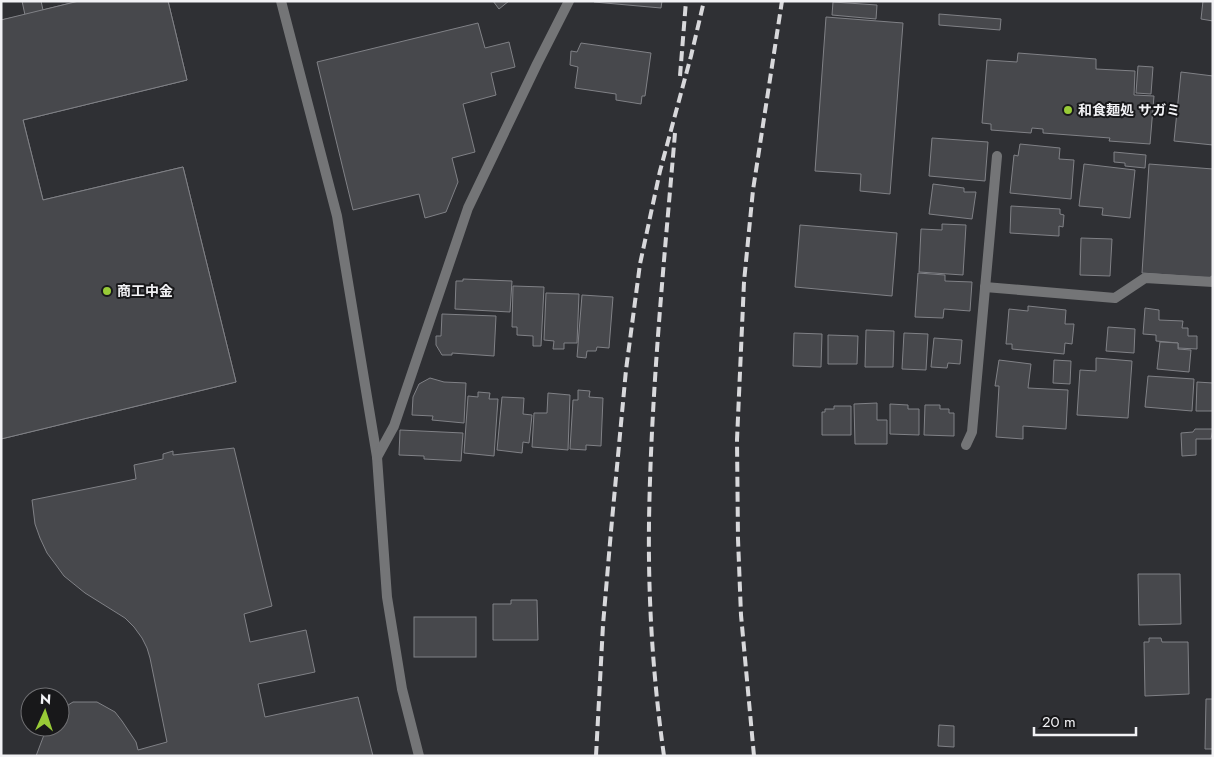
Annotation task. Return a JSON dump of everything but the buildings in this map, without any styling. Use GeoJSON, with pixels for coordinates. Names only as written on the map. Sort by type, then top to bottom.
{"type":"FeatureCollection","features":[{"type":"Feature","properties":{"kind":"street"},"geometry":{"type":"LineString","coordinates":[[281,1],[337,216],[377,458],[387,597],[402,689],[419,756]]}},
{"type":"Feature","properties":{"kind":"street"},"geometry":{"type":"LineString","coordinates":[[377,458],[394,426],[468,208],[569,1]]}},
{"type":"Feature","properties":{"kind":"street"},"geometry":{"type":"LineString","coordinates":[[966,445],[972,432],[997,156]]}},
{"type":"Feature","properties":{"kind":"street"},"geometry":{"type":"LineString","coordinates":[[985,287],[1115,298],[1146,278],[1213,282]]}},
{"type":"Feature","properties":{"kind":"railway"},"geometry":{"type":"LineString","coordinates":[[680,76],[686,1]]}},
{"type":"Feature","properties":{"kind":"railway"},"geometry":{"type":"LineString","coordinates":[[596,756],[603,625],[611,531],[626,370],[640,264],[660,171],[704,1]]}},
{"type":"Feature","properties":{"kind":"railway"},"geometry":{"type":"LineString","coordinates":[[754,756],[741,615],[737,440],[744,282],[753,190],[782,1]]}},
{"type":"Feature","properties":{"kind":"railway"},"geometry":{"type":"LineString","coordinates":[[664,756],[652,639],[649,522],[655,376],[675,133]]}},
{"type":"Feature","properties":{"kind":"place","name":"和食麺処 サガミ"},"geometry":{"type":"Point","coordinates":[1068,110]}},
{"type":"Feature","properties":{"kind":"place","name":"商工中金"},"geometry":{"type":"Point","coordinates":[107,291]}}]}
